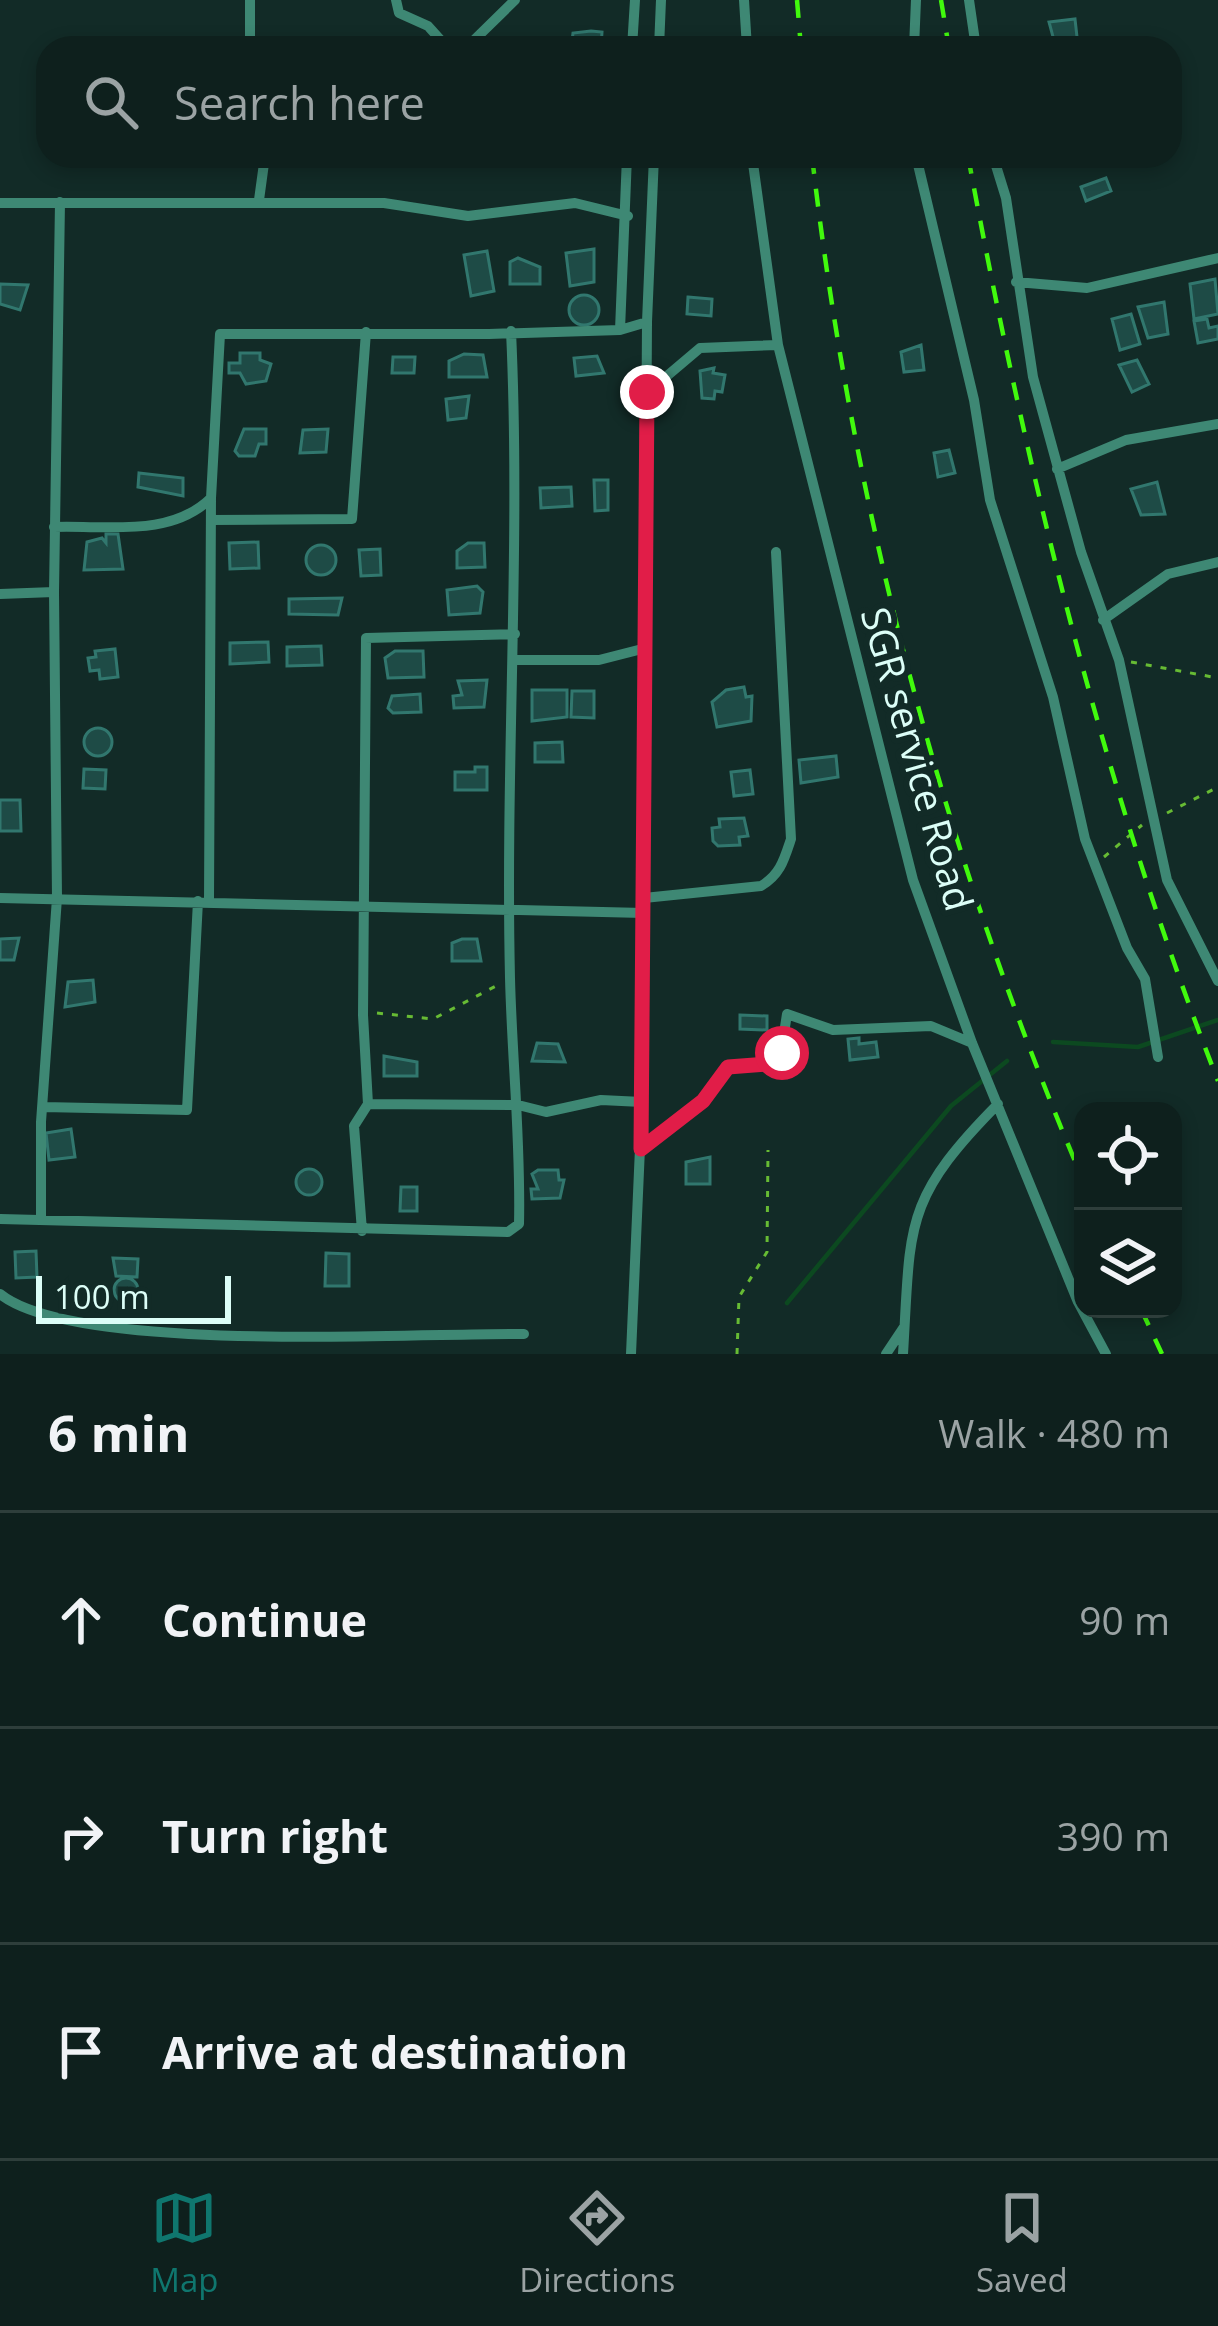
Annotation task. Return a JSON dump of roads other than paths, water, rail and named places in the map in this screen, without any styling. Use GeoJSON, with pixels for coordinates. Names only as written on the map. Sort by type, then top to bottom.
{"type":"FeatureCollection","features":[{"type":"Feature","properties":{"kind":"street"},"geometry":{"type":"LineString","coordinates":[[250,0],[250,36]]}},
{"type":"Feature","properties":{"kind":"street"},"geometry":{"type":"LineString","coordinates":[[396,0],[399,14],[428,26],[437,36]]}},
{"type":"Feature","properties":{"kind":"street"},"geometry":{"type":"LineString","coordinates":[[477,36],[515,0]]}},
{"type":"Feature","properties":{"kind":"street"},"geometry":{"type":"LineString","coordinates":[[633,36],[635,0]]}},
{"type":"Feature","properties":{"kind":"street"},"geometry":{"type":"LineString","coordinates":[[660,36],[661,0]]}},
{"type":"Feature","properties":{"kind":"street"},"geometry":{"type":"LineString","coordinates":[[745,0],[746,36]]}},
{"type":"Feature","properties":{"kind":"street"},"geometry":{"type":"LineString","coordinates":[[914,36],[916,0]]}},
{"type":"Feature","properties":{"kind":"street"},"geometry":{"type":"LineString","coordinates":[[968,0],[974,36]]}},
{"type":"Feature","properties":{"kind":"street"},"geometry":{"type":"LineString","coordinates":[[259,200],[263,168]]}},
{"type":"Feature","properties":{"kind":"street"},"geometry":{"type":"LineString","coordinates":[[620,330],[627,168]]}},
{"type":"Feature","properties":{"kind":"street"},"geometry":{"type":"LineString","coordinates":[[631,1354],[642,1102],[647,322],[653,168]]}},
{"type":"Feature","properties":{"kind":"street","name":"SGR service Road"},"geometry":{"type":"LineString","coordinates":[[754,168],[778,345],[913,880],[972,1043],[1078,1302],[1106,1354]]}},
{"type":"Feature","properties":{"kind":"street"},"geometry":{"type":"LineString","coordinates":[[919,168],[969,377],[990,500],[1053,697],[1095,867],[1145,979],[1158,1057]]}},
{"type":"Feature","properties":{"kind":"street"},"geometry":{"type":"LineString","coordinates":[[997,168],[1057,469],[1119,660],[1167,880],[1218,981]]}},
{"type":"Feature","properties":{"kind":"street"},"geometry":{"type":"LineString","coordinates":[[41,1220],[43,1107],[57,898],[54,527],[60,202]]}},
{"type":"Feature","properties":{"kind":"street"},"geometry":{"type":"LineString","coordinates":[[0,203],[384,203],[467,216],[575,203],[628,216]]}},
{"type":"Feature","properties":{"kind":"street"},"geometry":{"type":"LineString","coordinates":[[1016,281],[1087,288],[1218,258]]}},
{"type":"Feature","properties":{"kind":"street"},"geometry":{"type":"LineString","coordinates":[[43,1107],[187,1110],[203,901],[211,498],[220,334],[620,330],[647,322]]}},
{"type":"Feature","properties":{"kind":"street"},"geometry":{"type":"LineString","coordinates":[[211,520],[352,519],[366,332]]}},
{"type":"Feature","properties":{"kind":"street"},"geometry":{"type":"LineString","coordinates":[[0,1219],[362,1231],[515,1230],[518,1106],[510,979],[515,634],[511,332]]}},
{"type":"Feature","properties":{"kind":"street"},"geometry":{"type":"LineString","coordinates":[[647,392],[700,348],[778,345]]}},
{"type":"Feature","properties":{"kind":"street"},"geometry":{"type":"LineString","coordinates":[[1057,469],[1126,440],[1218,424]]}},
{"type":"Feature","properties":{"kind":"street"},"geometry":{"type":"LineString","coordinates":[[54,527],[139,527],[178,521],[211,498]]}},
{"type":"Feature","properties":{"kind":"street"},"geometry":{"type":"LineString","coordinates":[[644,898],[761,886],[775,878],[783,862],[790,826],[776,553]]}},
{"type":"Feature","properties":{"kind":"street"},"geometry":{"type":"LineString","coordinates":[[1103,620],[1168,574],[1218,562]]}},
{"type":"Feature","properties":{"kind":"street"},"geometry":{"type":"LineString","coordinates":[[0,594],[54,592]]}},
{"type":"Feature","properties":{"kind":"street"},"geometry":{"type":"LineString","coordinates":[[362,1231],[354,1126],[368,1104],[363,1015],[365,638],[515,634]]}},
{"type":"Feature","properties":{"kind":"street"},"geometry":{"type":"LineString","coordinates":[[514,660],[598,660],[646,648]]}},
{"type":"Feature","properties":{"kind":"street"},"geometry":{"type":"LineString","coordinates":[[0,898],[644,913]]}},
{"type":"Feature","properties":{"kind":"street"},"geometry":{"type":"LineString","coordinates":[[641,1149],[703,1101],[728,1067],[766,1064],[782,1053],[787,1014],[833,1030],[931,1026],[972,1043]]}},
{"type":"Feature","properties":{"kind":"street"},"geometry":{"type":"LineString","coordinates":[[368,1104],[518,1106],[546,1112],[601,1100],[642,1102]]}},
{"type":"Feature","properties":{"kind":"street"},"geometry":{"type":"LineString","coordinates":[[903,1354],[909,1237],[921,1197],[951,1153],[998,1104]]}},
{"type":"Feature","properties":{"kind":"street"},"geometry":{"type":"LineString","coordinates":[[0,1294],[25,1314],[158,1341],[524,1334]]}},
{"type":"Feature","properties":{"kind":"street"},"geometry":{"type":"LineString","coordinates":[[886,1354],[904,1327]]}},
{"type":"Feature","properties":{"kind":"waterway"},"geometry":{"type":"LineString","coordinates":[[1053,1042],[1138,1047],[1218,1020]]}},
{"type":"Feature","properties":{"kind":"waterway"},"geometry":{"type":"LineString","coordinates":[[787,1303],[951,1106],[1007,1061]]}},
{"type":"Feature","properties":{"kind":"railway"},"geometry":{"type":"LineString","coordinates":[[797,0],[800,36]]}},
{"type":"Feature","properties":{"kind":"railway"},"geometry":{"type":"LineString","coordinates":[[941,0],[947,36]]}},
{"type":"Feature","properties":{"kind":"railway"},"geometry":{"type":"LineString","coordinates":[[814,168],[852,418],[910,678],[988,932],[1074,1158]]}},
{"type":"Feature","properties":{"kind":"railway"},"geometry":{"type":"LineString","coordinates":[[970,168],[1015,391],[1071,625],[1138,856],[1218,1081]]}},
{"type":"Feature","properties":{"kind":"railway"},"geometry":{"type":"LineString","coordinates":[[1145,1318],[1162,1354]]}}]}
